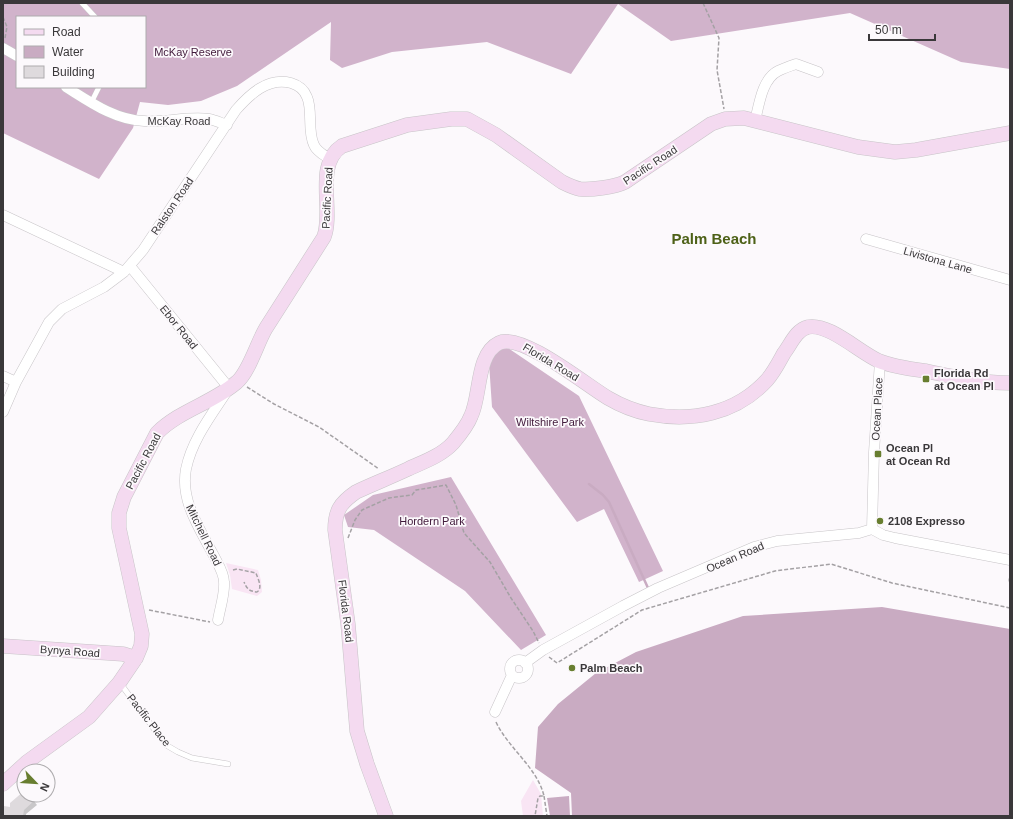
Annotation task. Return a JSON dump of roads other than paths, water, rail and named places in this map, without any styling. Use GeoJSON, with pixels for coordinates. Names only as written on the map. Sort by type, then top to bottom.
{"type":"FeatureCollection","features":[{"type":"Feature","properties":{"kind":"street"},"geometry":{"type":"LineString","coordinates":[[3,48],[16,55]]}},
{"type":"Feature","properties":{"kind":"street"},"geometry":{"type":"LineString","coordinates":[[755,121],[764,88],[769,79],[777,71],[796,64],[818,72]]}},
{"type":"Feature","properties":{"kind":"street","name":"Ralston Road"},"geometry":{"type":"LineString","coordinates":[[3,412],[16,382],[49,322],[62,309],[104,287],[127,269],[143,250],[245,99],[268,84],[287,82],[295,84],[304,91],[308,98],[313,144],[319,152],[330,159]]}},
{"type":"Feature","properties":{"kind":"street","name":"McKay Road"},"geometry":{"type":"LineString","coordinates":[[68,88],[91,103],[118,115],[143,121],[204,119],[227,125]]}},
{"type":"Feature","properties":{"kind":"street","name":"Pacific Road"},"geometry":{"type":"LineString","coordinates":[[3,784],[26,762],[89,717],[120,683],[136,658],[142,639],[142,629],[119,528],[119,514],[124,497],[157,433],[164,425],[184,413],[213,399],[233,385],[245,372],[266,328],[324,237],[327,225],[327,172],[333,153],[342,146],[407,125],[460,118],[474,122],[496,135],[562,182],[571,187],[581,189],[615,186],[625,182],[711,124],[725,119],[744,118],[858,147],[895,152],[916,150],[1010,133]]}},
{"type":"Feature","properties":{"kind":"street","name":"Ebor Road"},"geometry":{"type":"LineString","coordinates":[[3,215],[127,269],[233,385]]}},
{"type":"Feature","properties":{"kind":"street","name":"Livistona Lane"},"geometry":{"type":"LineString","coordinates":[[866,239],[1010,280]]}},
{"type":"Feature","properties":{"kind":"street","name":"Florida Road"},"geometry":{"type":"LineString","coordinates":[[386,816],[357,731],[348,624],[335,530],[335,520],[338,510],[348,498],[356,492],[433,458],[453,443],[472,416],[485,359],[490,350],[500,342],[520,344],[544,356],[607,397],[626,407],[647,414],[672,417],[696,416],[718,412],[749,397],[768,379],[802,329],[818,326],[826,329],[869,356],[890,365],[968,379],[996,383],[1010,383]]}},
{"type":"Feature","properties":{"kind":"street","name":"Ocean Place"},"geometry":{"type":"LineString","coordinates":[[872,529],[874,452],[880,361]]}},
{"type":"Feature","properties":{"kind":"street"},"geometry":{"type":"LineString","coordinates":[[3,376],[16,382]]}},
{"type":"Feature","properties":{"kind":"street","name":"Mitchell Road"},"geometry":{"type":"LineString","coordinates":[[218,620],[224,590],[223,576],[189,508],[184,482],[188,462],[196,439],[233,385]]}},
{"type":"Feature","properties":{"kind":"street"},"geometry":{"type":"LineString","coordinates":[[872,529],[883,535],[895,538],[1010,560]]}},
{"type":"Feature","properties":{"kind":"street","name":"Ocean Road"},"geometry":{"type":"LineString","coordinates":[[495,712],[512,675],[519,678],[525,676],[528,669],[525,663],[542,650],[658,588],[754,547],[777,541],[859,533],[872,529]]}},
{"type":"Feature","properties":{"kind":"street","name":"Bynya Road"},"geometry":{"type":"LineString","coordinates":[[3,646],[123,654],[136,658]]}},
{"type":"Feature","properties":{"kind":"lane"},"geometry":{"type":"LineString","coordinates":[[82,3],[94,16]]}},
{"type":"Feature","properties":{"kind":"lane"},"geometry":{"type":"LineString","coordinates":[[91,103],[98,88]]}},
{"type":"Feature","properties":{"kind":"lane","name":"Pacific Place"},"geometry":{"type":"LineString","coordinates":[[120,683],[166,745],[192,758],[228,764]]}},
{"type":"Feature","properties":{"kind":"water"},"geometry":{"type":"Polygon","coordinates":[[[882,607],[1010,629],[1010,816],[572,816],[571,793],[535,768],[538,727],[558,704],[596,673],[636,652],[743,616],[882,607]]]}},
{"type":"Feature","properties":{"kind":"water"},"geometry":{"type":"Polygon","coordinates":[[[569,796],[570,816],[550,816],[547,798],[569,796]]]}},
{"type":"Feature","properties":{"kind":"waterway"},"geometry":{"type":"LineString","coordinates":[[589,484],[609,502],[648,588]]}},
{"type":"Feature","properties":{"kind":"place","name":"Florida Rd at Ocean Pl"},"geometry":{"type":"Point","coordinates":[926,379]}},
{"type":"Feature","properties":{"kind":"place","name":"Ocean Pl at Ocean Rd"},"geometry":{"type":"Point","coordinates":[878,454]}},
{"type":"Feature","properties":{"kind":"place","name":"2108 Expresso"},"geometry":{"type":"Point","coordinates":[880,521]}},
{"type":"Feature","properties":{"kind":"place","name":"Palm Beach"},"geometry":{"type":"Point","coordinates":[572,668]}},
{"type":"Feature","properties":{"kind":"district","name":"Palm Beach"},"geometry":{"type":"Point","coordinates":[714,238]}},
{"type":"Feature","properties":{"kind":"park label","name":"McKay Reserve"},"geometry":{"type":"Point","coordinates":[193,52]}},
{"type":"Feature","properties":{"kind":"park label","name":"Wiltshire Park"},"geometry":{"type":"Point","coordinates":[550,422]}},
{"type":"Feature","properties":{"kind":"park label","name":"Hordern Park"},"geometry":{"type":"Point","coordinates":[432,521]}}]}
